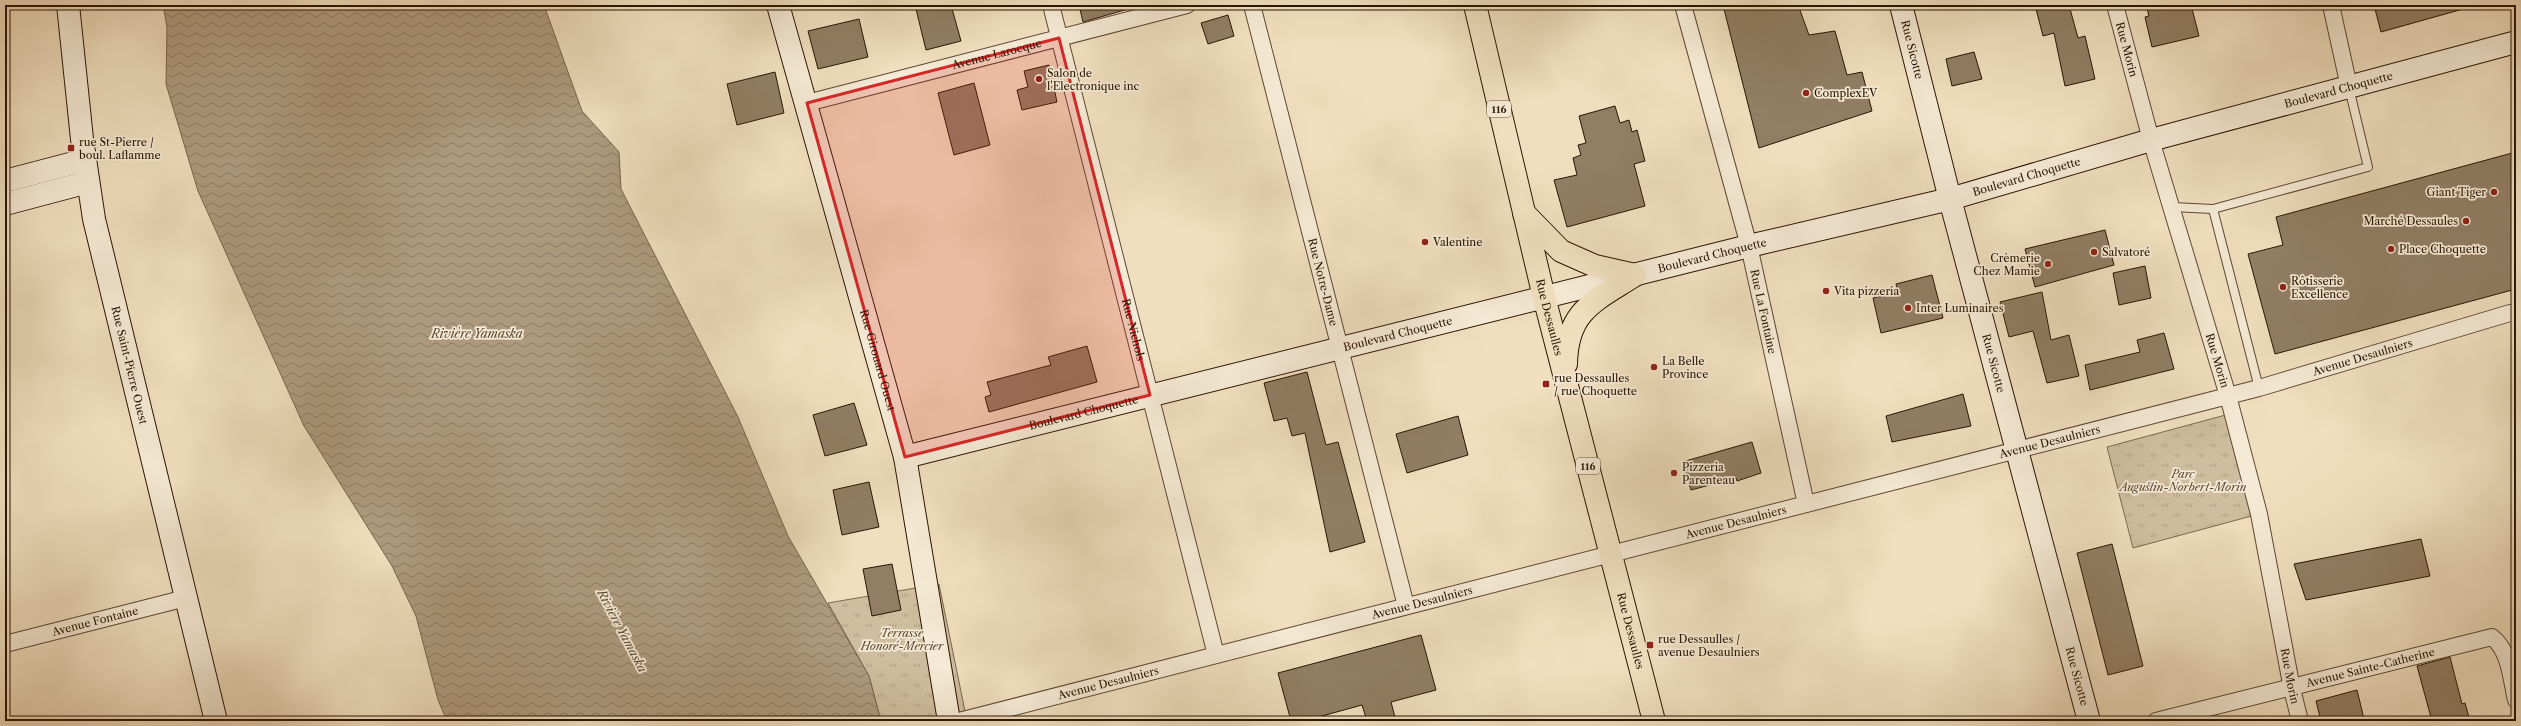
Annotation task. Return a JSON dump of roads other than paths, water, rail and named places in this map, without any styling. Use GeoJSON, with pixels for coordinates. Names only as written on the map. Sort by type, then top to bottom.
{"type":"FeatureCollection","features":[{"type":"Feature","properties":{"kind":"main road","name":"Rue Dessaulles"},"geometry":{"type":"LineString","coordinates":[[1475,5],[1544,297],[1654,721]]}},
{"type":"Feature","properties":{"kind":"main road"},"geometry":{"type":"LineString","coordinates":[[1524,212],[1561,250],[1595,266],[1635,275]]}},
{"type":"Feature","properties":{"kind":"main road"},"geometry":{"type":"LineString","coordinates":[[1565,378],[1566,352],[1571,329],[1576,319],[1584,309],[1635,275]]}},
{"type":"Feature","properties":{"kind":"street","name":"Rue Saint-Pierre Ouest"},"geometry":{"type":"LineString","coordinates":[[68,5],[85,160],[96,227],[216,721]]}},
{"type":"Feature","properties":{"kind":"street","name":"Rue Girouard Ouest"},"geometry":{"type":"LineString","coordinates":[[778,5],[807,103],[905,457],[949,721]]}},
{"type":"Feature","properties":{"kind":"street","name":"Rue Nichols"},"geometry":{"type":"LineString","coordinates":[[1051,5],[1216,655]]}},
{"type":"Feature","properties":{"kind":"street","name":"Avenue Larocque"},"geometry":{"type":"LineString","coordinates":[[807,103],[1187,5]]}},
{"type":"Feature","properties":{"kind":"street","name":"Rue Notre-Dame"},"geometry":{"type":"LineString","coordinates":[[1252,5],[1406,606]]}},
{"type":"Feature","properties":{"kind":"street","name":"Rue La Fontaine"},"geometry":{"type":"LineString","coordinates":[[1683,5],[1749,246],[1806,504]]}},
{"type":"Feature","properties":{"kind":"street","name":"Rue Sicotte"},"geometry":{"type":"LineString","coordinates":[[1901,5],[1950,199],[2089,721]]}},
{"type":"Feature","properties":{"kind":"street","name":"Rue Morin"},"geometry":{"type":"LineString","coordinates":[[2115,5],[2151,140],[2228,396],[2259,514],[2292,689],[2300,721]]}},
{"type":"Feature","properties":{"kind":"street"},"geometry":{"type":"LineString","coordinates":[[2331,5],[2349,87]]}},
{"type":"Feature","properties":{"kind":"street","name":"Boulevard Choquette"},"geometry":{"type":"LineString","coordinates":[[905,457],[1749,246],[1950,199],[2151,140],[2516,42]]}},
{"type":"Feature","properties":{"kind":"street"},"geometry":{"type":"LineString","coordinates":[[5,181],[85,160]]}},
{"type":"Feature","properties":{"kind":"street"},"geometry":{"type":"LineString","coordinates":[[5,204],[88,182]]}},
{"type":"Feature","properties":{"kind":"street","name":"Avenue Desaulniers"},"geometry":{"type":"LineString","coordinates":[[959,721],[2259,388],[2510,313]]}},
{"type":"Feature","properties":{"kind":"street","name":"Avenue Fontaine"},"geometry":{"type":"LineString","coordinates":[[5,644],[186,598]]}},
{"type":"Feature","properties":{"kind":"street","name":"Avenue Sainte-Catherine"},"geometry":{"type":"LineString","coordinates":[[2156,721],[2292,689],[2492,637],[2499,642],[2506,656],[2516,700]]}},
{"type":"Feature","properties":{"kind":"lane"},"geometry":{"type":"LineString","coordinates":[[2172,207],[2213,209],[2368,167],[2349,87]]}},
{"type":"Feature","properties":{"kind":"lane"},"geometry":{"type":"LineString","coordinates":[[2213,209],[2259,388]]}},
{"type":"Feature","properties":{"kind":"water","name":"Rivière Yamaska"},"geometry":{"type":"Polygon","coordinates":[[[163,5],[544,5],[582,111],[619,152],[621,189],[738,417],[788,536],[869,676],[881,721],[447,721],[438,700],[416,616],[392,566],[304,426],[198,191],[166,84],[167,27],[163,5]]]}},
{"type":"Feature","properties":{"kind":"place","name":"Salon de l'Electronique inc"},"geometry":{"type":"Point","coordinates":[1039,79]}},
{"type":"Feature","properties":{"kind":"place","name":"ComplexEV"},"geometry":{"type":"Point","coordinates":[1806,93]}},
{"type":"Feature","properties":{"kind":"place","name":"rue St-Pierre / boul. Laflamme"},"geometry":{"type":"Point","coordinates":[71,148]}},
{"type":"Feature","properties":{"kind":"place","name":"Giant Tiger"},"geometry":{"type":"Point","coordinates":[2494,192]}},
{"type":"Feature","properties":{"kind":"place","name":"Marché Dessaules"},"geometry":{"type":"Point","coordinates":[2466,221]}},
{"type":"Feature","properties":{"kind":"place","name":"Valentine"},"geometry":{"type":"Point","coordinates":[1425,242]}},
{"type":"Feature","properties":{"kind":"place","name":"Place Choquette"},"geometry":{"type":"Point","coordinates":[2391,249]}},
{"type":"Feature","properties":{"kind":"place","name":"Salvatoré"},"geometry":{"type":"Point","coordinates":[2094,252]}},
{"type":"Feature","properties":{"kind":"place","name":"Crèmerie Chez Mamie"},"geometry":{"type":"Point","coordinates":[2048,264]}},
{"type":"Feature","properties":{"kind":"place","name":"Rôtisserie Excellence"},"geometry":{"type":"Point","coordinates":[2283,287]}},
{"type":"Feature","properties":{"kind":"place","name":"Vita pizzeria"},"geometry":{"type":"Point","coordinates":[1826,291]}},
{"type":"Feature","properties":{"kind":"place","name":"Inter Luminaires"},"geometry":{"type":"Point","coordinates":[1908,308]}},
{"type":"Feature","properties":{"kind":"place","name":"La Belle Province"},"geometry":{"type":"Point","coordinates":[1654,367]}},
{"type":"Feature","properties":{"kind":"place","name":"rue Dessaulles / rue Choquette"},"geometry":{"type":"Point","coordinates":[1546,384]}},
{"type":"Feature","properties":{"kind":"place","name":"Pizzeria Parenteau"},"geometry":{"type":"Point","coordinates":[1674,473]}},
{"type":"Feature","properties":{"kind":"place","name":"rue Dessaulles / avenue Desaulniers"},"geometry":{"type":"Point","coordinates":[1650,645]}},
{"type":"Feature","properties":{"kind":"park label","name":"Parc Augustin-Norbert-Morin"},"geometry":{"type":"Point","coordinates":[2183,480]}},
{"type":"Feature","properties":{"kind":"park label","name":"Terrasse Honoré-Mercier"},"geometry":{"type":"Point","coordinates":[902,639]}}]}
